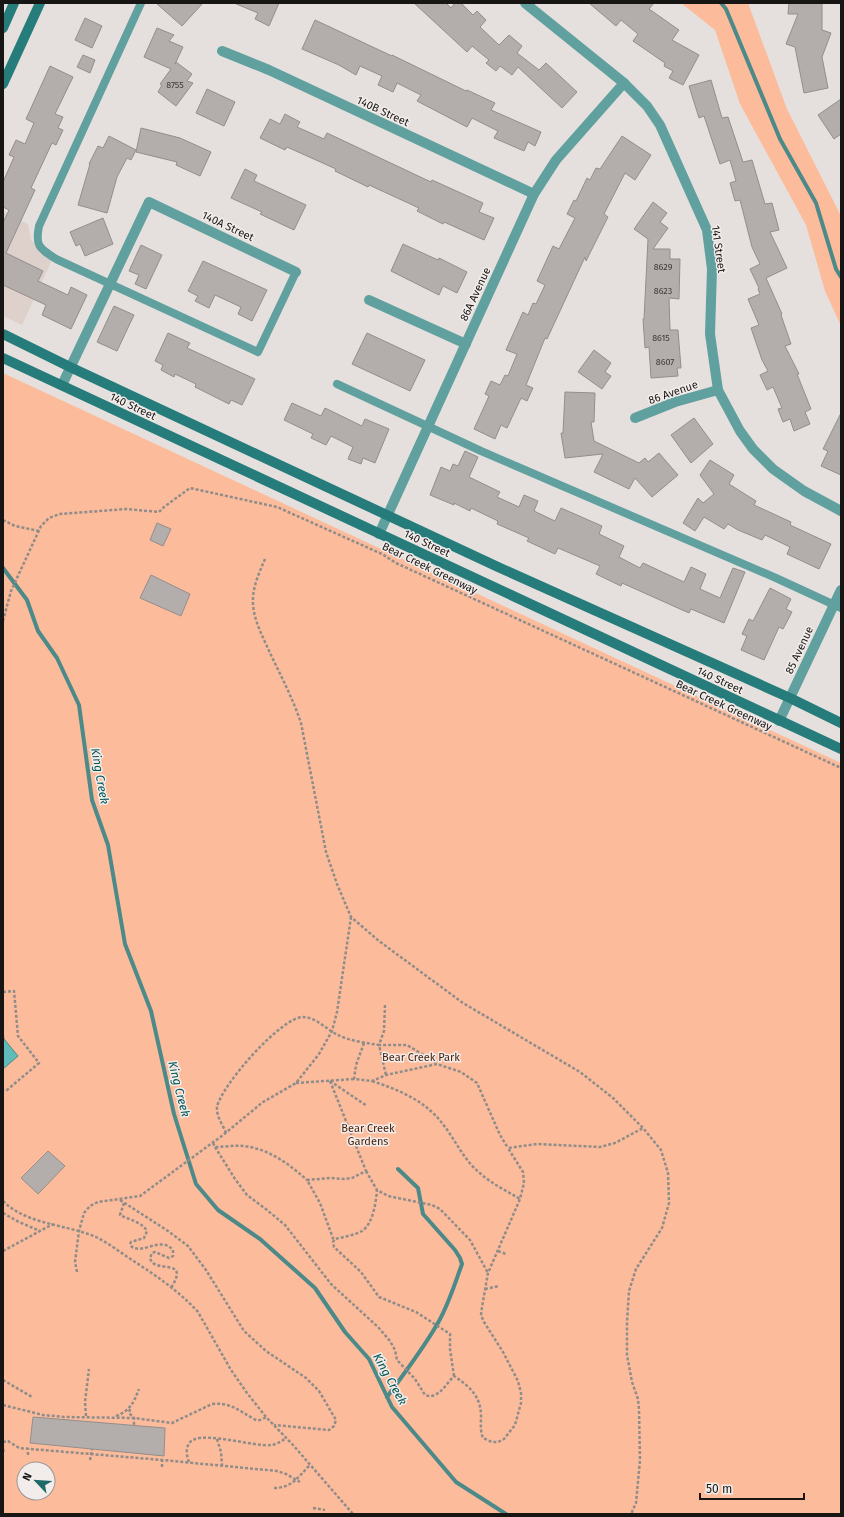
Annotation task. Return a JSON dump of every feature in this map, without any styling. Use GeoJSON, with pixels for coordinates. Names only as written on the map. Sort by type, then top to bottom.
{"type":"FeatureCollection","features":[{"type":"Feature","properties":{"kind":"main road"},"geometry":{"type":"LineString","coordinates":[[3,28],[14,3]]}},
{"type":"Feature","properties":{"kind":"main road"},"geometry":{"type":"LineString","coordinates":[[3,84],[40,3]]}},
{"type":"Feature","properties":{"kind":"main road","name":"140 Street"},"geometry":{"type":"LineString","coordinates":[[3,334],[388,516],[790,698],[841,723]]}},
{"type":"Feature","properties":{"kind":"main road","name":"140 Street"},"geometry":{"type":"LineString","coordinates":[[3,358],[779,721],[841,748]]}},
{"type":"Feature","properties":{"kind":"street","name":"141 Street"},"geometry":{"type":"LineString","coordinates":[[525,3],[624,83],[647,106],[660,125],[707,230],[712,269],[710,334],[718,390],[740,431],[753,449],[773,469],[804,491],[841,511]]}},
{"type":"Feature","properties":{"kind":"street","name":"140B Street"},"geometry":{"type":"LineString","coordinates":[[222,51],[269,70],[534,194]]}},
{"type":"Feature","properties":{"kind":"street","name":"86A Avenue"},"geometry":{"type":"LineString","coordinates":[[379,534],[534,194],[556,160],[624,83]]}},
{"type":"Feature","properties":{"kind":"street","name":"140A Street"},"geometry":{"type":"LineString","coordinates":[[110,283],[149,202],[296,272]]}},
{"type":"Feature","properties":{"kind":"street"},"geometry":{"type":"LineString","coordinates":[[62,386],[110,283]]}},
{"type":"Feature","properties":{"kind":"street"},"geometry":{"type":"LineString","coordinates":[[369,300],[466,344]]}},
{"type":"Feature","properties":{"kind":"street","name":"86 Avenue"},"geometry":{"type":"LineString","coordinates":[[635,418],[676,402],[718,390]]}},
{"type":"Feature","properties":{"kind":"street","name":"85 Avenue"},"geometry":{"type":"LineString","coordinates":[[779,721],[837,607],[841,590]]}},
{"type":"Feature","properties":{"kind":"lane"},"geometry":{"type":"LineString","coordinates":[[141,3],[39,226],[36,239],[42,250],[56,259],[258,352],[296,272]]}},
{"type":"Feature","properties":{"kind":"lane"},"geometry":{"type":"LineString","coordinates":[[337,384],[481,451],[762,572],[837,607]]}},
{"type":"Feature","properties":{"kind":"path","name":"Bear Creek Greenway"},"geometry":{"type":"LineString","coordinates":[[3,621],[11,591],[45,521],[60,514],[126,509],[159,512],[190,488],[277,506],[382,554],[396,563],[841,768]]}},
{"type":"Feature","properties":{"kind":"path"},"geometry":{"type":"LineString","coordinates":[[3,520],[15,526],[39,531]]}},
{"type":"Feature","properties":{"kind":"path"},"geometry":{"type":"LineString","coordinates":[[265,559],[255,588],[253,602],[255,615],[260,630],[296,708],[301,724],[326,852],[336,884],[351,917],[379,941],[463,1003],[580,1072],[613,1098],[643,1128],[661,1150],[668,1173],[669,1202],[662,1228],[636,1269],[629,1291],[627,1322],[628,1355],[632,1382],[638,1399],[640,1460],[636,1502],[631,1514]]}},
{"type":"Feature","properties":{"kind":"path"},"geometry":{"type":"LineString","coordinates":[[819,758],[821,754]]}},
{"type":"Feature","properties":{"kind":"path"},"geometry":{"type":"LineString","coordinates":[[77,1272],[76,1255],[79,1231],[84,1213],[90,1206],[98,1202],[140,1196],[226,1133],[262,1102],[296,1083],[319,1054],[332,1031],[338,1012],[351,917]]}},
{"type":"Feature","properties":{"kind":"path"},"geometry":{"type":"LineString","coordinates":[[3,992],[14,991],[18,1036],[40,1063],[7,1090],[3,1090]]}},
{"type":"Feature","properties":{"kind":"path"},"geometry":{"type":"LineString","coordinates":[[385,1005],[384,1031],[379,1045],[386,1075]]}},
{"type":"Feature","properties":{"kind":"path"},"geometry":{"type":"LineString","coordinates":[[215,1147],[244,1146],[269,1154],[287,1162],[308,1180],[320,1203],[334,1241],[334,1247],[361,1272],[379,1297],[416,1312],[448,1332],[451,1336],[450,1349],[454,1376],[467,1385],[477,1397],[481,1412],[481,1434],[483,1438],[492,1442],[498,1442],[504,1439],[515,1425],[518,1417],[521,1403],[521,1393],[518,1381],[503,1352],[484,1322],[482,1307],[488,1273],[520,1199],[524,1178],[500,1135],[477,1084],[461,1072],[437,1064],[407,1045],[379,1045],[364,1043],[339,1036],[313,1020],[301,1017],[289,1022],[266,1041],[237,1072],[220,1098],[217,1108],[218,1114],[226,1133]]}},
{"type":"Feature","properties":{"kind":"path"},"geometry":{"type":"LineString","coordinates":[[354,1079],[356,1065],[364,1043]]}},
{"type":"Feature","properties":{"kind":"path"},"geometry":{"type":"LineString","coordinates":[[372,1081],[386,1075],[437,1064]]}},
{"type":"Feature","properties":{"kind":"path"},"geometry":{"type":"LineString","coordinates":[[296,1083],[354,1079],[372,1081],[412,1096],[442,1122],[480,1174],[520,1199]]}},
{"type":"Feature","properties":{"kind":"path"},"geometry":{"type":"LineString","coordinates":[[330,1081],[367,1106]]}},
{"type":"Feature","properties":{"kind":"path"},"geometry":{"type":"LineString","coordinates":[[330,1081],[366,1170],[377,1190],[388,1196],[412,1200],[432,1205],[440,1209],[470,1240],[488,1273]]}},
{"type":"Feature","properties":{"kind":"path"},"geometry":{"type":"LineString","coordinates":[[508,1148],[537,1144],[600,1147],[615,1143],[643,1128]]}},
{"type":"Feature","properties":{"kind":"path"},"geometry":{"type":"LineString","coordinates":[[212,1143],[235,1179],[248,1195],[268,1210],[285,1226],[331,1284],[378,1327],[390,1341],[395,1350],[397,1360],[415,1380],[425,1395],[431,1397],[438,1394],[454,1376]]}},
{"type":"Feature","properties":{"kind":"path"},"geometry":{"type":"LineString","coordinates":[[308,1180],[352,1178],[366,1170]]}},
{"type":"Feature","properties":{"kind":"path"},"geometry":{"type":"LineString","coordinates":[[334,1241],[363,1231],[375,1209],[377,1190]]}},
{"type":"Feature","properties":{"kind":"path"},"geometry":{"type":"LineString","coordinates":[[120,1200],[168,1231],[188,1246],[206,1270],[244,1331],[266,1351],[306,1378],[319,1391],[336,1420],[334,1426],[329,1430],[274,1425]]}},
{"type":"Feature","properties":{"kind":"path"},"geometry":{"type":"LineString","coordinates":[[3,1201],[16,1212],[79,1231],[97,1238],[113,1247],[171,1288],[198,1312],[231,1370],[247,1393],[266,1417],[353,1514]]}},
{"type":"Feature","properties":{"kind":"path"},"geometry":{"type":"LineString","coordinates":[[124,1202],[120,1215],[146,1228],[147,1231],[144,1238],[131,1242],[130,1244],[132,1247],[140,1249],[153,1245],[162,1245],[169,1246],[173,1250],[174,1255],[171,1258],[166,1258],[155,1252],[152,1253],[150,1258],[151,1262],[155,1265],[172,1268],[175,1270],[177,1278],[171,1288]]}},
{"type":"Feature","properties":{"kind":"path"},"geometry":{"type":"LineString","coordinates":[[3,1213],[17,1222],[40,1231]]}},
{"type":"Feature","properties":{"kind":"path"},"geometry":{"type":"LineString","coordinates":[[3,1251],[53,1224]]}},
{"type":"Feature","properties":{"kind":"path"},"geometry":{"type":"LineString","coordinates":[[498,1251],[506,1254]]}},
{"type":"Feature","properties":{"kind":"path"},"geometry":{"type":"LineString","coordinates":[[485,1289],[499,1286]]}},
{"type":"Feature","properties":{"kind":"path"},"geometry":{"type":"LineString","coordinates":[[86,1416],[85,1402],[89,1369]]}},
{"type":"Feature","properties":{"kind":"path"},"geometry":{"type":"LineString","coordinates":[[3,1380],[32,1397]]}},
{"type":"Feature","properties":{"kind":"path"},"geometry":{"type":"LineString","coordinates":[[134,1426],[134,1418],[129,1413],[139,1389]]}},
{"type":"Feature","properties":{"kind":"path"},"geometry":{"type":"LineString","coordinates":[[3,1405],[43,1415],[64,1418],[86,1416],[114,1417],[172,1423],[212,1404],[226,1404],[242,1411],[254,1420],[261,1420],[266,1417]]}},
{"type":"Feature","properties":{"kind":"path"},"geometry":{"type":"LineString","coordinates":[[114,1417],[124,1414],[131,1407]]}},
{"type":"Feature","properties":{"kind":"path"},"geometry":{"type":"LineString","coordinates":[[94,1422],[95,1417]]}},
{"type":"Feature","properties":{"kind":"path"},"geometry":{"type":"LineString","coordinates":[[189,1462],[186,1456],[187,1445],[192,1440],[204,1438],[273,1445],[286,1438]]}},
{"type":"Feature","properties":{"kind":"path"},"geometry":{"type":"LineString","coordinates":[[217,1439],[221,1452],[222,1465]]}},
{"type":"Feature","properties":{"kind":"path"},"geometry":{"type":"LineString","coordinates":[[3,1442],[8,1441],[19,1448],[277,1471],[300,1482]]}},
{"type":"Feature","properties":{"kind":"path"},"geometry":{"type":"LineString","coordinates":[[61,1451],[62,1446]]}},
{"type":"Feature","properties":{"kind":"path"},"geometry":{"type":"LineString","coordinates":[[28,1448],[28,1456]]}},
{"type":"Feature","properties":{"kind":"path"},"geometry":{"type":"LineString","coordinates":[[3,1449],[4,1453]]}},
{"type":"Feature","properties":{"kind":"path"},"geometry":{"type":"LineString","coordinates":[[90,1460],[92,1449]]}},
{"type":"Feature","properties":{"kind":"path"},"geometry":{"type":"LineString","coordinates":[[162,1460],[162,1467]]}},
{"type":"Feature","properties":{"kind":"path"},"geometry":{"type":"LineString","coordinates":[[274,1488],[282,1488],[290,1485],[310,1465]]}},
{"type":"Feature","properties":{"kind":"path"},"geometry":{"type":"LineString","coordinates":[[314,1508],[325,1510]]}},
{"type":"Feature","properties":{"kind":"shaded area"},"geometry":{"type":"Polygon","coordinates":[[[3,212],[28,224],[31,239],[40,253],[52,260],[22,325],[3,316],[3,212]]]}},
{"type":"Feature","properties":{"kind":"green space"},"geometry":{"type":"Polygon","coordinates":[[[681,3],[748,3],[787,109],[841,216],[841,326],[825,291],[806,225],[740,104],[715,30],[681,3]]]}},
{"type":"Feature","properties":{"kind":"green space","name":"Bear Creek Park"},"geometry":{"type":"Polygon","coordinates":[[[3,373],[841,763],[841,1514],[3,1514],[3,373]]]}},
{"type":"Feature","properties":{"kind":"water"},"geometry":{"type":"Polygon","coordinates":[[[3,1030],[4,1039],[18,1056],[3,1069],[3,1030]]]}},
{"type":"Feature","properties":{"kind":"building"},"geometry":{"type":"Polygon","coordinates":[[[156,3],[203,3],[182,26],[156,3]]]}},
{"type":"Feature","properties":{"kind":"building"},"geometry":{"type":"Polygon","coordinates":[[[234,3],[279,3],[269,26],[255,19],[258,13],[234,3]]]}},
{"type":"Feature","properties":{"kind":"building"},"geometry":{"type":"Polygon","coordinates":[[[414,3],[446,3],[451,8],[455,3],[461,3],[473,15],[477,11],[486,20],[480,27],[499,45],[509,35],[522,46],[517,53],[539,70],[546,63],[577,92],[562,108],[518,67],[512,75],[500,66],[496,71],[486,63],[489,60],[472,46],[467,52],[414,3]]]}},
{"type":"Feature","properties":{"kind":"building"},"geometry":{"type":"Polygon","coordinates":[[[589,3],[654,3],[649,9],[679,30],[672,40],[699,55],[683,85],[669,78],[673,71],[664,66],[665,63],[633,41],[638,34],[621,20],[616,26],[589,3]]]}},
{"type":"Feature","properties":{"kind":"building"},"geometry":{"type":"Polygon","coordinates":[[[789,3],[822,3],[822,30],[831,33],[822,57],[828,88],[804,93],[795,47],[786,44],[798,14],[788,14],[789,3]]]}},
{"type":"Feature","properties":{"kind":"building"},"geometry":{"type":"Polygon","coordinates":[[[85,18],[102,26],[92,48],[75,40],[85,18]]]}},
{"type":"Feature","properties":{"kind":"building"},"geometry":{"type":"Polygon","coordinates":[[[315,20],[466,91],[467,90],[495,103],[491,110],[541,132],[535,146],[528,142],[524,151],[494,138],[498,131],[472,118],[467,127],[417,101],[421,95],[397,83],[393,92],[378,85],[382,76],[360,66],[356,75],[339,65],[302,49],[315,20]]]}},
{"type":"Feature","properties":{"kind":"building"},"geometry":{"type":"Polygon","coordinates":[[[157,28],[174,35],[169,41],[183,47],[175,64],[176,62],[192,74],[187,81],[193,83],[176,106],[158,92],[162,85],[160,84],[171,69],[144,57],[157,28]]]}},
{"type":"Feature","properties":{"kind":"building"},"geometry":{"type":"Polygon","coordinates":[[[83,55],[95,60],[90,73],[77,67],[83,55]]]}},
{"type":"Feature","properties":{"kind":"building"},"geometry":{"type":"Polygon","coordinates":[[[50,66],[73,77],[55,114],[63,117],[58,128],[63,130],[56,145],[52,143],[31,188],[35,190],[6,253],[43,271],[38,281],[68,295],[71,287],[87,295],[71,329],[42,315],[46,305],[3,285],[3,223],[9,210],[3,207],[3,182],[14,157],[9,155],[16,140],[25,144],[34,123],[26,119],[50,66]]]}},
{"type":"Feature","properties":{"kind":"building"},"geometry":{"type":"Polygon","coordinates":[[[711,80],[722,118],[728,117],[743,162],[752,160],[765,204],[772,203],[779,230],[770,232],[787,268],[766,278],[782,314],[781,315],[791,344],[785,346],[799,374],[797,374],[811,409],[805,412],[810,424],[794,431],[790,419],[783,422],[778,409],[782,408],[773,387],[767,390],[760,375],[768,371],[762,360],[751,328],[759,325],[748,299],[760,294],[759,288],[750,269],[760,264],[752,247],[740,200],[735,201],[730,183],[736,181],[730,160],[720,164],[704,116],[699,118],[689,86],[711,80]]]}},
{"type":"Feature","properties":{"kind":"building"},"geometry":{"type":"Polygon","coordinates":[[[207,89],[235,102],[224,126],[196,113],[207,89]]]}},
{"type":"Feature","properties":{"kind":"building"},"geometry":{"type":"Polygon","coordinates":[[[841,99],[841,134],[834,139],[818,115],[841,99]]]}},
{"type":"Feature","properties":{"kind":"building"},"geometry":{"type":"Polygon","coordinates":[[[285,114],[300,122],[297,127],[324,139],[327,133],[431,182],[432,180],[483,203],[479,212],[494,218],[484,240],[444,222],[443,224],[417,211],[419,208],[369,185],[368,187],[335,171],[336,169],[287,147],[285,150],[260,138],[270,119],[280,124],[285,114]]]}},
{"type":"Feature","properties":{"kind":"building"},"geometry":{"type":"Polygon","coordinates":[[[141,128],[180,138],[211,152],[200,176],[176,165],[177,162],[136,152],[141,128]]]}},
{"type":"Feature","properties":{"kind":"building"},"geometry":{"type":"Polygon","coordinates":[[[109,136],[136,150],[131,160],[127,158],[117,177],[107,213],[78,205],[89,164],[98,146],[103,148],[109,136]]]}},
{"type":"Feature","properties":{"kind":"building"},"geometry":{"type":"Polygon","coordinates":[[[622,136],[651,155],[635,180],[625,173],[604,214],[608,217],[586,261],[585,257],[547,339],[545,338],[526,385],[533,388],[527,401],[521,398],[507,428],[501,425],[495,439],[474,429],[489,396],[485,394],[491,381],[500,385],[505,375],[508,376],[517,354],[506,350],[523,312],[528,315],[533,303],[536,304],[545,285],[537,281],[553,246],[559,249],[575,218],[567,214],[574,200],[576,201],[587,178],[590,180],[596,168],[600,169],[622,136]]]}},
{"type":"Feature","properties":{"kind":"building"},"geometry":{"type":"Polygon","coordinates":[[[245,169],[257,175],[254,181],[306,205],[294,230],[260,214],[262,212],[231,198],[245,169]]]}},
{"type":"Feature","properties":{"kind":"building"},"geometry":{"type":"Polygon","coordinates":[[[653,202],[667,213],[660,222],[668,228],[653,249],[670,249],[670,259],[680,259],[679,299],[669,298],[670,330],[678,330],[681,368],[677,368],[678,376],[651,378],[649,347],[645,348],[643,319],[648,239],[634,229],[653,202]]]}},
{"type":"Feature","properties":{"kind":"building"},"geometry":{"type":"Polygon","coordinates":[[[103,218],[113,244],[85,256],[80,244],[76,246],[70,232],[103,218]]]}},
{"type":"Feature","properties":{"kind":"building"},"geometry":{"type":"Polygon","coordinates":[[[403,244],[438,260],[439,258],[467,272],[457,293],[443,286],[439,295],[391,271],[403,244]]]}},
{"type":"Feature","properties":{"kind":"building"},"geometry":{"type":"Polygon","coordinates":[[[141,245],[162,255],[146,289],[135,284],[139,275],[129,271],[141,245]]]}},
{"type":"Feature","properties":{"kind":"building"},"geometry":{"type":"Polygon","coordinates":[[[203,261],[267,290],[252,321],[238,314],[241,307],[215,295],[209,308],[195,301],[198,296],[188,291],[203,261]]]}},
{"type":"Feature","properties":{"kind":"building"},"geometry":{"type":"Polygon","coordinates":[[[114,306],[134,315],[117,351],[97,342],[114,306]]]}},
{"type":"Feature","properties":{"kind":"building"},"geometry":{"type":"Polygon","coordinates":[[[168,333],[190,343],[187,348],[255,379],[242,405],[231,400],[229,404],[195,387],[196,384],[175,374],[174,377],[161,370],[163,365],[155,361],[168,333]]]}},
{"type":"Feature","properties":{"kind":"building"},"geometry":{"type":"Polygon","coordinates":[[[367,333],[425,360],[410,391],[352,364],[367,333]]]}},
{"type":"Feature","properties":{"kind":"building"},"geometry":{"type":"Polygon","coordinates":[[[594,350],[611,363],[605,372],[611,376],[602,389],[578,372],[594,350]]]}},
{"type":"Feature","properties":{"kind":"building"},"geometry":{"type":"Polygon","coordinates":[[[565,392],[595,393],[594,422],[591,422],[594,441],[639,463],[645,458],[648,462],[659,453],[678,475],[652,497],[635,478],[629,489],[594,472],[603,454],[565,458],[561,433],[563,433],[565,392]]]}},
{"type":"Feature","properties":{"kind":"building"},"geometry":{"type":"Polygon","coordinates":[[[292,403],[321,416],[325,408],[362,426],[365,419],[389,429],[375,463],[363,458],[361,464],[348,459],[353,447],[331,436],[326,445],[311,438],[313,434],[284,420],[292,403]]]}},
{"type":"Feature","properties":{"kind":"building"},"geometry":{"type":"Polygon","coordinates":[[[841,413],[841,475],[821,466],[828,451],[823,449],[841,413]]]}},
{"type":"Feature","properties":{"kind":"building"},"geometry":{"type":"Polygon","coordinates":[[[694,418],[713,444],[691,463],[671,435],[694,418]]]}},
{"type":"Feature","properties":{"kind":"building"},"geometry":{"type":"Polygon","coordinates":[[[465,451],[478,457],[469,477],[500,492],[497,497],[519,507],[524,495],[538,501],[534,511],[555,521],[561,508],[602,526],[599,534],[624,546],[619,557],[640,568],[643,563],[684,582],[691,567],[706,574],[700,589],[720,598],[733,568],[745,572],[724,623],[691,609],[689,613],[622,583],[621,586],[596,574],[600,566],[558,548],[555,554],[527,541],[529,538],[497,524],[498,521],[471,508],[470,511],[454,503],[454,505],[430,495],[441,467],[450,471],[453,464],[458,466],[465,451]]]}},
{"type":"Feature","properties":{"kind":"building"},"geometry":{"type":"Polygon","coordinates":[[[710,460],[734,475],[729,484],[756,501],[754,505],[791,522],[790,525],[831,544],[819,569],[787,554],[790,547],[765,535],[762,540],[728,524],[724,529],[704,517],[695,531],[683,523],[698,498],[703,503],[714,494],[700,475],[710,460]]]}},
{"type":"Feature","properties":{"kind":"building"},"geometry":{"type":"Polygon","coordinates":[[[157,523],[171,529],[163,546],[150,540],[157,523]]]}},
{"type":"Feature","properties":{"kind":"building"},"geometry":{"type":"Polygon","coordinates":[[[151,575],[190,594],[181,616],[140,598],[151,575]]]}},
{"type":"Feature","properties":{"kind":"building"},"geometry":{"type":"Polygon","coordinates":[[[770,588],[791,599],[786,609],[792,612],[783,629],[779,627],[764,660],[741,650],[747,636],[742,634],[749,619],[753,621],[770,588]]]}},
{"type":"Feature","properties":{"kind":"building"},"geometry":{"type":"Polygon","coordinates":[[[48,1151],[65,1166],[38,1194],[21,1178],[48,1151]]]}},
{"type":"Feature","properties":{"kind":"building"},"geometry":{"type":"Polygon","coordinates":[[[33,1417],[165,1428],[164,1456],[30,1443],[33,1417]]]}},
{"type":"Feature","properties":{"kind":"waterway"},"geometry":{"type":"LineString","coordinates":[[721,3],[726,9],[780,139],[816,203],[836,269],[841,277]]}},
{"type":"Feature","properties":{"kind":"waterway","name":"King Creek"},"geometry":{"type":"LineString","coordinates":[[3,568],[27,600],[38,631],[57,658],[79,705],[92,800],[108,845],[125,944],[151,1011],[174,1114],[196,1184],[218,1210],[260,1239],[315,1288],[345,1332],[369,1359],[392,1407],[456,1482],[506,1514]]}},
{"type":"Feature","properties":{"kind":"waterway"},"geometry":{"type":"LineString","coordinates":[[387,1397],[421,1350],[443,1314],[462,1264],[455,1250],[423,1214],[418,1188],[398,1169]]}},
{"type":"Feature","properties":{"kind":"park label","name":"Bear Creek Gardens"},"geometry":{"type":"Point","coordinates":[368,1134]}}]}
